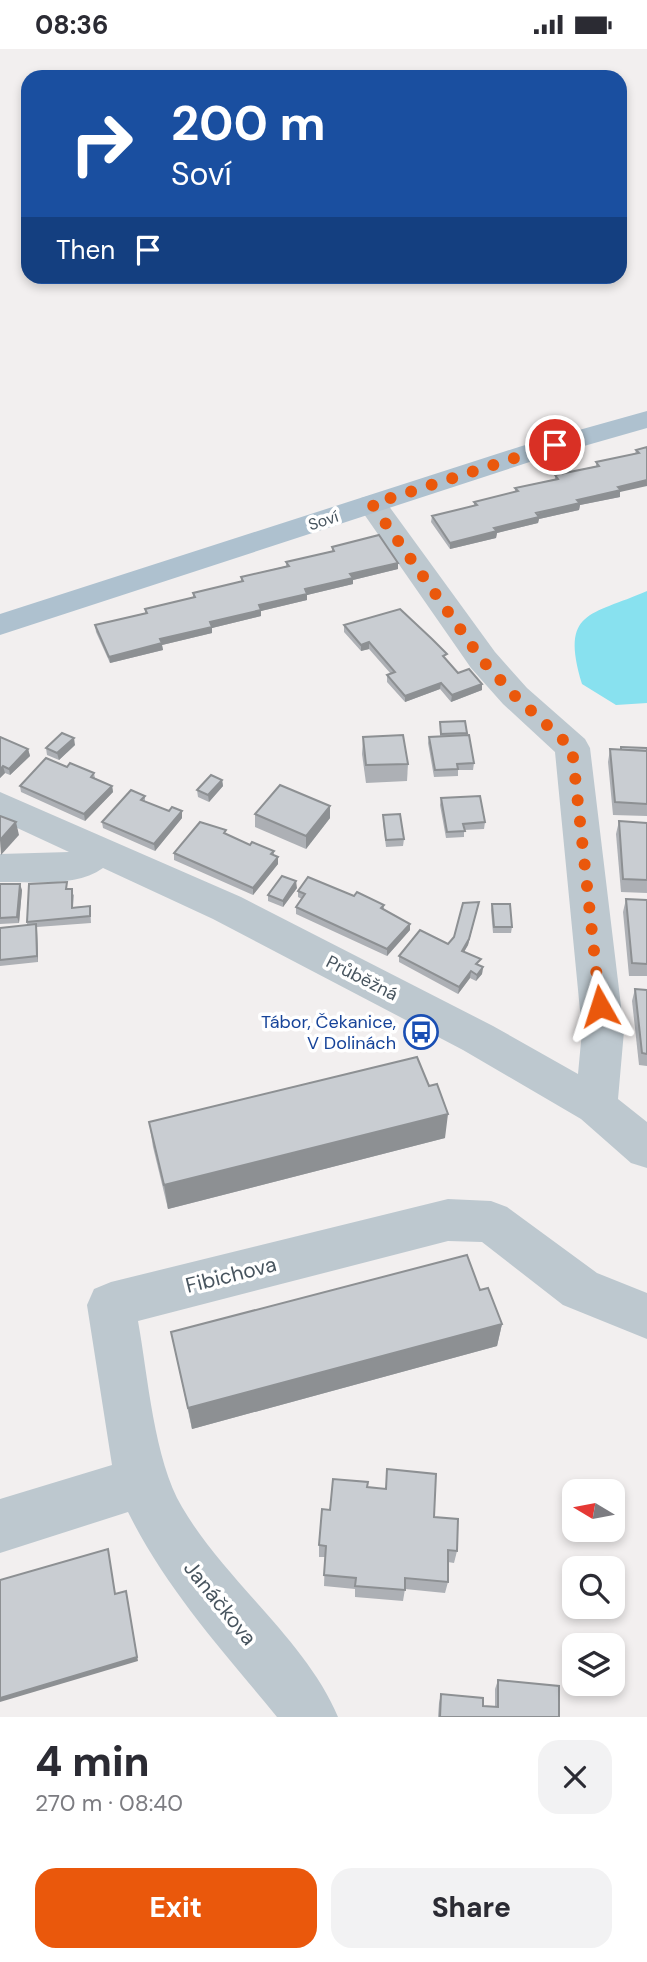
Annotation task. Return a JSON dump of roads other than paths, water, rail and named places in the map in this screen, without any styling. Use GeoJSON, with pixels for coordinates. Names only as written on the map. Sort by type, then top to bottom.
{"type":"FeatureCollection","features":[{"type":"Feature","properties":{"kind":"main road","name":"Soví"},"geometry":{"type":"LineString","coordinates":[[0,625],[532,452],[647,419]]}},
{"type":"Feature","properties":{"kind":"street"},"geometry":{"type":"LineString","coordinates":[[372,504],[482,660],[515,696],[572,748],[603,1031],[596,1106]]}},
{"type":"Feature","properties":{"kind":"street","name":"Průběžná"},"geometry":{"type":"LineString","coordinates":[[0,805],[274,932],[489,1045],[596,1106],[647,1149]]}},
{"type":"Feature","properties":{"kind":"street"},"geometry":{"type":"LineString","coordinates":[[0,868],[78,866],[101,850]]}},
{"type":"Feature","properties":{"kind":"street","name":"Fibichova"},"geometry":{"type":"LineString","coordinates":[[141,1482],[111,1305],[448,1220],[473,1219],[495,1225],[560,1277],[580,1289],[647,1316]]}},
{"type":"Feature","properties":{"kind":"street"},"geometry":{"type":"LineString","coordinates":[[0,1526],[141,1482]]}},
{"type":"Feature","properties":{"kind":"street","name":"Janáčkova"},"geometry":{"type":"LineString","coordinates":[[141,1482],[163,1526],[188,1565],[298,1697],[309,1717]]}},
{"type":"Feature","properties":{"kind":"water"},"geometry":{"type":"Polygon","coordinates":[[[647,591],[647,703],[616,705],[582,684],[576,660],[575,642],[578,629],[585,619],[596,612],[647,591]]]}},
{"type":"Feature","properties":{"kind":"place","name":"Tábor, Čekanice, V Dolinách"},"geometry":{"type":"Point","coordinates":[421,1032]}}]}
